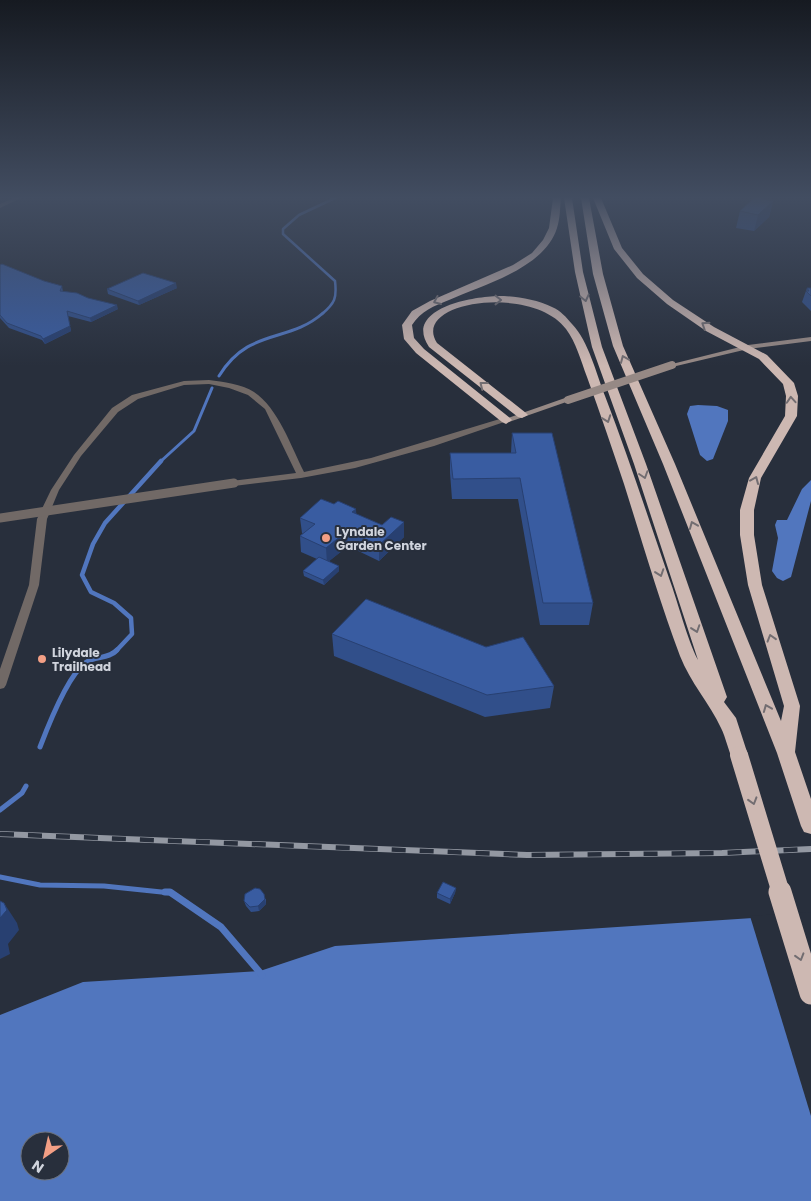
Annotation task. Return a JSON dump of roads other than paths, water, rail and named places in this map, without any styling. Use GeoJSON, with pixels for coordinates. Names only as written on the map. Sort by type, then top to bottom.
{"type":"FeatureCollection","features":[{"type":"Feature","properties":{"kind":"highway"},"geometry":{"type":"LineString","coordinates":[[506,420],[420,351],[409,339],[407,325],[415,313],[433,303],[516,268],[536,254]]}},
{"type":"Feature","properties":{"kind":"highway"},"geometry":{"type":"LineString","coordinates":[[576,254],[597,347],[640,464],[739,755],[811,993]]}},
{"type":"Feature","properties":{"kind":"highway"},"geometry":{"type":"LineString","coordinates":[[595,254],[598,274],[618,346],[669,464],[786,753],[811,826]]}},
{"type":"Feature","properties":{"kind":"highway"},"geometry":{"type":"LineString","coordinates":[[622,254],[640,276],[670,302],[710,328],[748,347],[763,357],[788,383],[792,396],[791,416],[755,478],[747,510],[747,535],[755,585],[792,706],[786,753]]}},
{"type":"Feature","properties":{"kind":"highway"},"geometry":{"type":"LineString","coordinates":[[522,415],[434,345],[428,337],[428,327],[438,314],[449,308],[474,300],[520,300],[549,309],[559,315],[571,328],[581,347],[610,425],[689,658],[729,726]]}},
{"type":"Feature","properties":{"kind":"main road"},"geometry":{"type":"LineString","coordinates":[[506,420],[672,365],[748,347],[811,339]]}},
{"type":"Feature","properties":{"kind":"street"},"geometry":{"type":"LineString","coordinates":[[0,685],[34,585],[42,519],[56,490],[78,455],[115,410],[135,397],[184,383],[209,382],[231,386],[251,393],[268,408],[301,475]]}},
{"type":"Feature","properties":{"kind":"street"},"geometry":{"type":"LineString","coordinates":[[0,518],[234,483],[301,475],[355,465],[401,453],[506,420]]}},
{"type":"Feature","properties":{"kind":"water"},"geometry":{"type":"Polygon","coordinates":[[[690,406],[717,406],[728,410],[728,421],[713,459],[707,461],[700,455],[687,414],[690,406]]]}},
{"type":"Feature","properties":{"kind":"water"},"geometry":{"type":"Polygon","coordinates":[[[811,480],[811,501],[791,577],[783,581],[777,578],[772,571],[778,538],[775,525],[777,520],[787,520],[802,489],[811,480]]]}},
{"type":"Feature","properties":{"kind":"water"},"geometry":{"type":"Polygon","coordinates":[[[811,914],[811,1201],[0,1201],[0,1015],[83,982],[260,971],[335,946],[811,914]]]}},
{"type":"Feature","properties":{"kind":"waterway"},"geometry":{"type":"LineString","coordinates":[[305,254],[335,281],[336,292],[334,300],[330,307],[322,314]]}},
{"type":"Feature","properties":{"kind":"waterway"},"geometry":{"type":"LineString","coordinates":[[219,376],[231,360],[243,350],[256,343],[310,323],[323,313]]}},
{"type":"Feature","properties":{"kind":"waterway"},"geometry":{"type":"LineString","coordinates":[[161,462],[194,431],[212,388]]}},
{"type":"Feature","properties":{"kind":"waterway"},"geometry":{"type":"LineString","coordinates":[[116,651],[132,634],[131,618],[114,603],[91,592],[82,575],[93,544],[105,523],[161,462]]}},
{"type":"Feature","properties":{"kind":"waterway"},"geometry":{"type":"LineString","coordinates":[[40,747],[59,702],[79,669],[89,661],[110,655],[116,651]]}},
{"type":"Feature","properties":{"kind":"waterway"},"geometry":{"type":"LineString","coordinates":[[0,810],[22,793],[26,786]]}},
{"type":"Feature","properties":{"kind":"waterway"},"geometry":{"type":"LineString","coordinates":[[0,877],[40,885],[104,886],[171,893]]}},
{"type":"Feature","properties":{"kind":"waterway"},"geometry":{"type":"LineString","coordinates":[[165,892],[170,892],[221,927],[262,975]]}},
{"type":"Feature","properties":{"kind":"railway"},"geometry":{"type":"LineString","coordinates":[[0,834],[527,855],[722,853],[811,849]]}},
{"type":"Feature","properties":{"kind":"place","name":"Lyndale Garden Center"},"geometry":{"type":"Point","coordinates":[326,538]}},
{"type":"Feature","properties":{"kind":"place","name":"Lilydale Trailhead"},"geometry":{"type":"Point","coordinates":[42,659]}}]}
